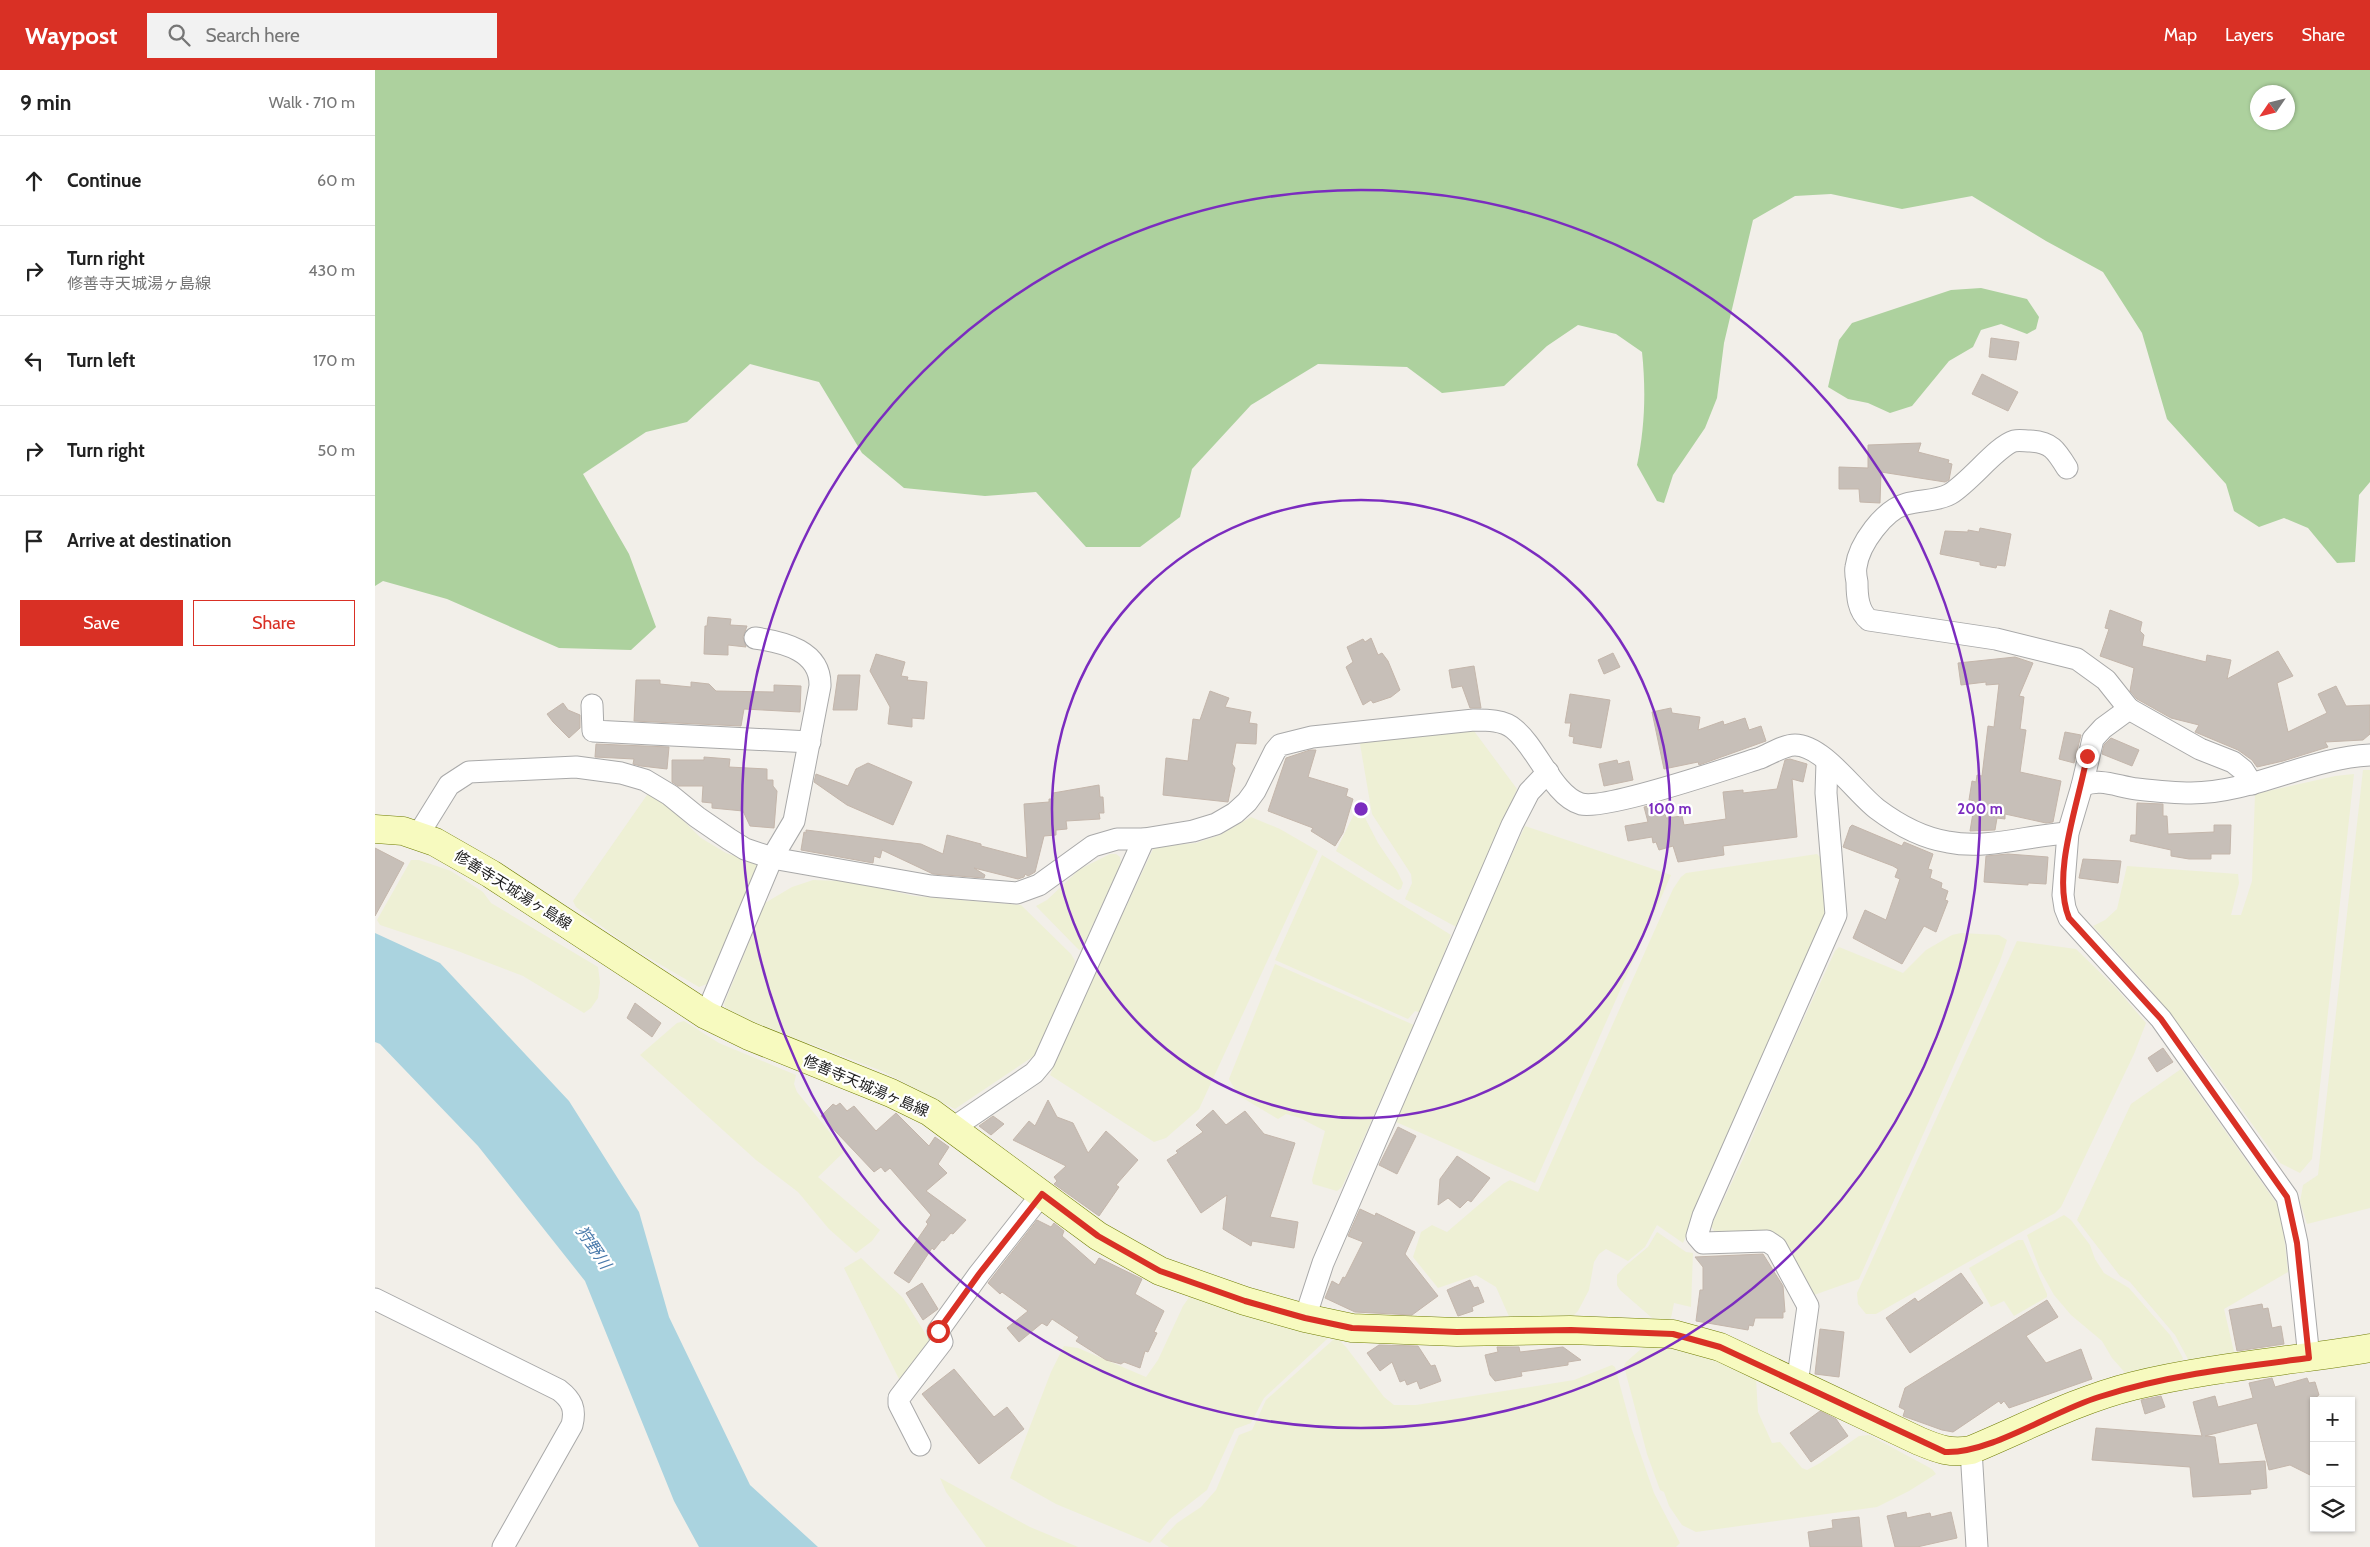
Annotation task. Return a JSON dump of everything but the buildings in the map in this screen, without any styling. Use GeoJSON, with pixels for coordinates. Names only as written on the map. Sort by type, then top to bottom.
{"type":"FeatureCollection","features":[{"type":"Feature","properties":{"kind":"main road","name":"修善寺天城湯ヶ島線"},"geometry":{"type":"LineString","coordinates":[[375,829],[418,835],[491,874],[706,1015],[787,1052],[891,1094],[930,1112],[1098,1236],[1160,1271],[1245,1301],[1305,1318],[1352,1328],[1457,1332],[1571,1330],[1673,1334],[1720,1347],[1945,1452],[1971,1450],[2096,1398],[2133,1386],[2219,1369],[2309,1358],[2370,1348]]}},
{"type":"Feature","properties":{"kind":"street"},"geometry":{"type":"LineString","coordinates":[[2067,468],[2059,454],[2045,443],[2016,441],[2007,444],[1963,486],[1947,496],[1904,504],[1894,510],[1874,528],[1865,542],[1856,566],[1857,595],[1863,615],[1869,620],[1996,639],[2077,659],[2106,680],[2129,709],[2200,749],[2233,762],[2243,770],[2251,784]]}},
{"type":"Feature","properties":{"kind":"street"},"geometry":{"type":"LineString","coordinates":[[706,1015],[772,858],[794,821],[820,686],[820,672],[806,655],[787,645],[755,638]]}},
{"type":"Feature","properties":{"kind":"street"},"geometry":{"type":"LineString","coordinates":[[592,705],[593,731],[810,742]]}},
{"type":"Feature","properties":{"kind":"street"},"geometry":{"type":"LineString","coordinates":[[2129,709],[2103,728],[2093,739],[2068,833],[2063,895],[2069,918],[2161,1019],[2287,1197],[2297,1243],[2309,1358]]}},
{"type":"Feature","properties":{"kind":"street"},"geometry":{"type":"LineString","coordinates":[[418,835],[449,786],[469,772],[576,767],[621,773],[645,780],[670,795],[697,817],[745,849],[772,858],[931,886],[1017,893],[1039,885],[1093,846],[1117,840],[1144,839],[1193,831],[1216,824],[1235,813],[1255,791],[1275,751],[1280,745],[1295,740],[1487,720],[1514,728],[1571,800],[1582,804],[1593,805],[1640,794],[1771,754],[1793,745],[1813,749],[1876,808],[1904,826],[1948,842],[1981,844],[2068,833]]}},
{"type":"Feature","properties":{"kind":"street"},"geometry":{"type":"LineString","coordinates":[[2082,786],[2094,781],[2136,789],[2207,793],[2251,784],[2336,760],[2370,756]]}},
{"type":"Feature","properties":{"kind":"street"},"geometry":{"type":"LineString","coordinates":[[1797,1384],[1808,1306],[1776,1247],[1767,1241],[1703,1243],[1697,1236],[1703,1216],[1836,915],[1826,793],[1827,762]]}},
{"type":"Feature","properties":{"kind":"street"},"geometry":{"type":"LineString","coordinates":[[1305,1318],[1323,1263],[1512,825],[1529,792],[1548,772]]}},
{"type":"Feature","properties":{"kind":"street"},"geometry":{"type":"LineString","coordinates":[[953,1128],[1034,1073],[1044,1060],[1144,839]]}},
{"type":"Feature","properties":{"kind":"street"},"geometry":{"type":"LineString","coordinates":[[920,1445],[899,1404],[899,1398],[942,1342],[938,1331],[979,1274],[1042,1194]]}},
{"type":"Feature","properties":{"kind":"street"},"geometry":{"type":"LineString","coordinates":[[375,1299],[559,1390],[570,1399],[575,1414],[572,1425],[503,1547]]}},
{"type":"Feature","properties":{"kind":"street"},"geometry":{"type":"LineString","coordinates":[[1971,1450],[1977,1547]]}},
{"type":"Feature","properties":{"kind":"green space"},"geometry":{"type":"Polygon","coordinates":[[[375,70],[2370,70],[2370,482],[2359,495],[2355,562],[2337,563],[2308,528],[2284,518],[2259,527],[2234,511],[2226,484],[2167,419],[2142,333],[2103,272],[2046,241],[1972,196],[1902,209],[1831,194],[1795,196],[1753,220],[1724,343],[1717,398],[1705,428],[1673,475],[1664,503],[1657,501],[1637,465],[1642,437],[1644,408],[1642,352],[1616,334],[1578,325],[1547,346],[1504,386],[1442,393],[1407,367],[1318,364],[1251,405],[1192,469],[1180,517],[1140,547],[1086,547],[1036,492],[985,496],[904,488],[862,453],[819,382],[750,364],[687,422],[646,432],[583,474],[629,554],[656,627],[631,650],[559,648],[447,599],[383,581],[375,586],[375,70]]]}},
{"type":"Feature","properties":{"kind":"green space"},"geometry":{"type":"Polygon","coordinates":[[[1981,288],[2027,299],[2039,317],[2036,329],[2027,334],[2001,324],[1981,330],[1973,347],[1949,361],[1912,406],[1890,413],[1868,403],[1848,399],[1828,387],[1839,340],[1852,323],[1951,290],[1981,288]]]}},
{"type":"Feature","properties":{"kind":"green space"},"geometry":{"type":"Polygon","coordinates":[[[1474,731],[1517,789],[1458,928],[1405,899],[1412,883],[1411,874],[1372,814],[1360,744],[1362,742],[1474,731]]]}},
{"type":"Feature","properties":{"kind":"green space"},"geometry":{"type":"Polygon","coordinates":[[[2363,770],[2370,770],[2370,1208],[2307,1224],[2300,1202],[2303,1185],[2318,1175],[2363,770]]]}},
{"type":"Feature","properties":{"kind":"green space"},"geometry":{"type":"Polygon","coordinates":[[[2354,774],[2312,1159],[2300,1173],[2280,1163],[2206,1060],[2149,988],[2093,926],[2105,920],[2117,909],[2127,866],[2238,874],[2239,883],[2231,915],[2241,915],[2252,881],[2255,794],[2335,776],[2354,774]]]}},
{"type":"Feature","properties":{"kind":"green space"},"geometry":{"type":"Polygon","coordinates":[[[656,794],[701,838],[726,853],[755,863],[758,867],[757,879],[707,984],[699,987],[627,945],[576,907],[573,901],[647,795],[656,794]]]}},
{"type":"Feature","properties":{"kind":"green space"},"geometry":{"type":"Polygon","coordinates":[[[1356,810],[1364,816],[1378,843],[1397,871],[1403,883],[1401,889],[1398,890],[1336,851],[1356,810]]]}},
{"type":"Feature","properties":{"kind":"green space"},"geometry":{"type":"Polygon","coordinates":[[[1251,817],[1280,829],[1318,851],[1199,1109],[1166,1138],[1154,1142],[1050,1075],[1069,1029],[1154,847],[1196,843],[1220,835],[1251,817]]]}},
{"type":"Feature","properties":{"kind":"green space"},"geometry":{"type":"Polygon","coordinates":[[[1525,826],[1671,875],[1535,1183],[1396,1122],[1474,937],[1525,826]]]}},
{"type":"Feature","properties":{"kind":"green space"},"geometry":{"type":"Polygon","coordinates":[[[1110,854],[1116,854],[1120,857],[1121,863],[1082,948],[1079,950],[1036,906],[1047,900],[1080,869],[1110,854]]]}},
{"type":"Feature","properties":{"kind":"green space"},"geometry":{"type":"Polygon","coordinates":[[[1817,854],[1822,859],[1829,913],[1826,926],[1683,1243],[1657,1225],[1645,1247],[1628,1261],[1606,1249],[1599,1254],[1594,1262],[1589,1290],[1578,1311],[1569,1320],[1511,1321],[1496,1287],[1476,1275],[1438,1288],[1413,1257],[1421,1232],[1432,1225],[1447,1232],[1510,1180],[1538,1192],[1673,889],[1681,877],[1686,873],[1817,854]]]}},
{"type":"Feature","properties":{"kind":"green space"},"geometry":{"type":"Polygon","coordinates":[[[1322,855],[1451,935],[1422,1013],[1415,1011],[1408,1019],[1275,960],[1322,855]]]}},
{"type":"Feature","properties":{"kind":"green space"},"geometry":{"type":"Polygon","coordinates":[[[411,860],[419,860],[451,871],[483,892],[491,903],[598,967],[600,982],[598,998],[591,1008],[584,1013],[523,976],[455,950],[380,925],[377,920],[411,860]]]}},
{"type":"Feature","properties":{"kind":"green space"},"geometry":{"type":"Polygon","coordinates":[[[813,880],[840,881],[872,886],[914,896],[1021,905],[1071,954],[1075,961],[1037,1054],[955,1109],[882,1071],[809,1043],[805,1047],[727,1011],[724,1004],[765,903],[792,887],[813,880]]]}},
{"type":"Feature","properties":{"kind":"green space"},"geometry":{"type":"Polygon","coordinates":[[[1961,933],[1999,935],[2007,940],[2000,961],[1859,1279],[1814,1295],[1784,1240],[1777,1235],[1750,1232],[1716,1234],[1711,1226],[1743,1159],[1787,1055],[1835,951],[1839,947],[1903,973],[1926,950],[1952,935],[1961,933]]]}},
{"type":"Feature","properties":{"kind":"green space"},"geometry":{"type":"Polygon","coordinates":[[[2017,941],[2076,949],[2116,988],[2146,1023],[2134,1054],[2061,1207],[2055,1213],[1876,1314],[1866,1314],[1858,1304],[1857,1293],[2017,941]]]}},
{"type":"Feature","properties":{"kind":"green space"},"geometry":{"type":"Polygon","coordinates":[[[1275,964],[1414,1025],[1342,1187],[1337,1191],[1313,1184],[1312,1180],[1325,1131],[1300,1118],[1286,1114],[1278,1119],[1238,1095],[1229,1079],[1275,964]]]}},
{"type":"Feature","properties":{"kind":"green space"},"geometry":{"type":"Polygon","coordinates":[[[684,1021],[719,1043],[796,1075],[794,1084],[797,1092],[845,1151],[818,1177],[880,1230],[872,1241],[856,1253],[829,1229],[798,1192],[756,1160],[640,1055],[677,1023],[684,1021]]]}},
{"type":"Feature","properties":{"kind":"green space"},"geometry":{"type":"Polygon","coordinates":[[[2181,1069],[2277,1204],[2283,1227],[2288,1272],[2224,1309],[2235,1356],[2189,1361],[2175,1335],[2130,1282],[2120,1276],[2077,1220],[2131,1104],[2181,1069]]]}},
{"type":"Feature","properties":{"kind":"green space"},"geometry":{"type":"Polygon","coordinates":[[[2064,1215],[2071,1220],[2090,1245],[2095,1259],[2104,1273],[2129,1288],[2170,1335],[2183,1358],[2181,1363],[2128,1376],[2112,1358],[2102,1341],[2071,1315],[2054,1295],[2040,1270],[2027,1235],[2064,1215]]]}},
{"type":"Feature","properties":{"kind":"green space"},"geometry":{"type":"Polygon","coordinates":[[[1657,1232],[1686,1252],[1693,1253],[1691,1307],[1674,1303],[1671,1318],[1659,1324],[1620,1290],[1617,1285],[1617,1275],[1648,1247],[1657,1232]]]}},
{"type":"Feature","properties":{"kind":"green space"},"geometry":{"type":"Polygon","coordinates":[[[2018,1240],[2023,1240],[2047,1297],[2014,1316],[2004,1301],[1991,1307],[1969,1268],[2018,1240]]]}},
{"type":"Feature","properties":{"kind":"green space"},"geometry":{"type":"Polygon","coordinates":[[[861,1258],[903,1298],[930,1341],[925,1345],[928,1351],[900,1381],[844,1268],[861,1258]]]}},
{"type":"Feature","properties":{"kind":"green space"},"geometry":{"type":"Polygon","coordinates":[[[1190,1296],[1326,1334],[1327,1339],[1264,1398],[1251,1423],[1235,1429],[1207,1490],[1170,1519],[1150,1543],[1056,1504],[1010,1478],[1051,1372],[1064,1346],[1078,1348],[1146,1377],[1158,1360],[1183,1306],[1190,1296]]]}},
{"type":"Feature","properties":{"kind":"green space"},"geometry":{"type":"Polygon","coordinates":[[[1334,1339],[1338,1339],[1346,1347],[1384,1397],[1394,1405],[1416,1405],[1574,1380],[1612,1365],[1615,1367],[1632,1430],[1654,1493],[1680,1543],[1676,1547],[1169,1547],[1160,1541],[1177,1523],[1201,1507],[1216,1490],[1239,1435],[1252,1430],[1266,1400],[1334,1339]]]}},
{"type":"Feature","properties":{"kind":"green space"},"geometry":{"type":"Polygon","coordinates":[[[1648,1343],[1704,1354],[1756,1379],[1758,1412],[1772,1443],[1780,1442],[1802,1468],[1807,1470],[1859,1436],[1869,1435],[1932,1469],[1936,1474],[1909,1491],[1877,1507],[1696,1532],[1682,1525],[1669,1506],[1664,1492],[1660,1490],[1647,1454],[1624,1366],[1626,1362],[1648,1343]]]}},
{"type":"Feature","properties":{"kind":"green space"},"geometry":{"type":"Polygon","coordinates":[[[940,1478],[1030,1527],[1078,1547],[986,1547],[946,1492],[940,1478]]]}},
{"type":"Feature","properties":{"kind":"water","name":"狩野川"},"geometry":{"type":"Polygon","coordinates":[[[375,933],[440,963],[569,1101],[639,1212],[669,1317],[750,1485],[818,1547],[699,1547],[674,1501],[585,1281],[478,1146],[380,1044],[375,1042],[375,933]]]}},
{"type":"Feature","properties":{"kind":"route"},"geometry":{"type":"LineString","coordinates":[[938,1331],[979,1274],[1042,1194],[1098,1236],[1160,1271],[1245,1301],[1305,1318],[1352,1328],[1457,1332],[1571,1330],[1673,1334],[1720,1347],[1945,1452],[1971,1450],[2096,1398],[2133,1386],[2219,1369],[2309,1358],[2297,1243],[2287,1197],[2265,1163],[2201,1077],[2161,1019],[2069,918],[2065,908],[2063,895],[2068,833],[2082,786],[2087,756]]}}]}
